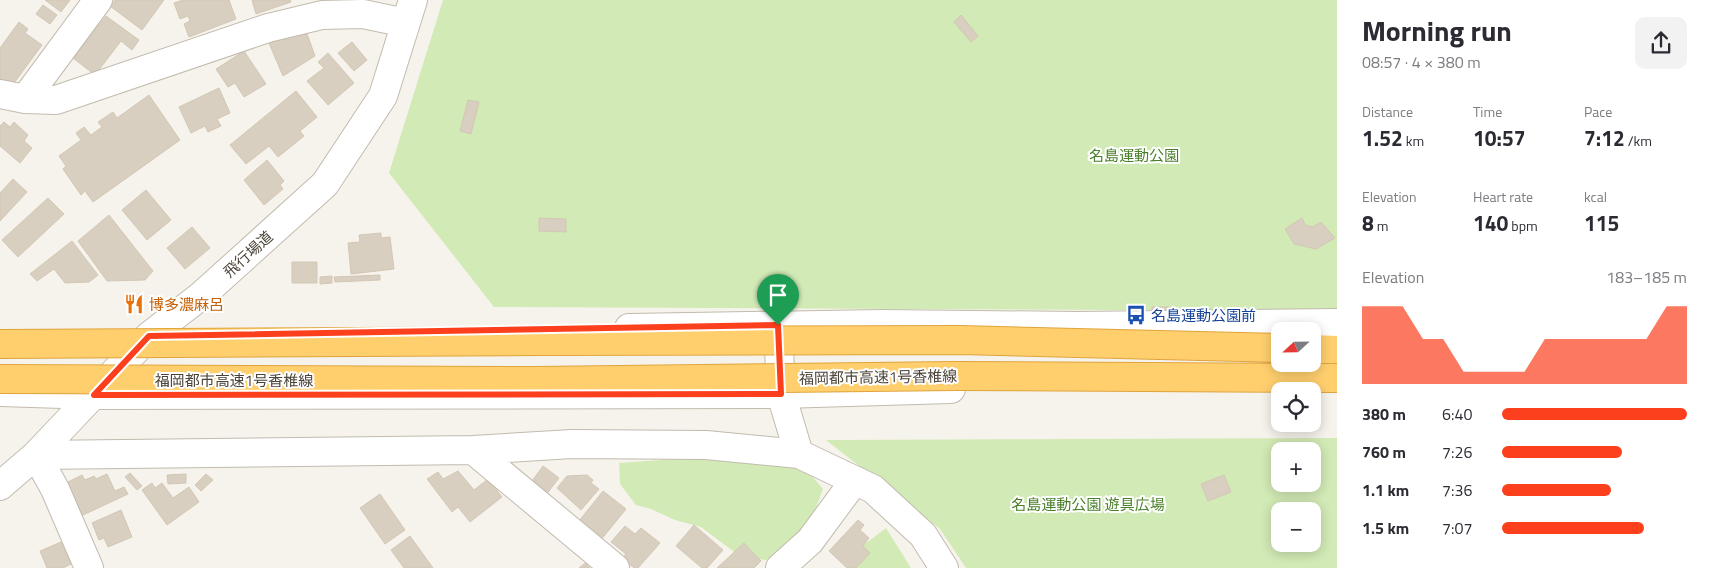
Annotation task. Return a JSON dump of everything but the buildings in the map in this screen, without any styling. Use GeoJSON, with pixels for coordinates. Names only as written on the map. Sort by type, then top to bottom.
{"type":"FeatureCollection","features":[{"type":"Feature","properties":{"kind":"highway"},"geometry":{"type":"LineString","coordinates":[[0,344],[539,340],[960,340],[1271,348]]}},
{"type":"Feature","properties":{"kind":"highway"},"geometry":{"type":"LineString","coordinates":[[1321,349],[1337,350]]}},
{"type":"Feature","properties":{"kind":"highway","name":"福岡都市高速1号香椎線"},"geometry":{"type":"LineString","coordinates":[[0,379],[535,381],[955,376],[1337,378]]}},
{"type":"Feature","properties":{"kind":"street"},"geometry":{"type":"LineString","coordinates":[[12,97],[98,0]]}},
{"type":"Feature","properties":{"kind":"street"},"geometry":{"type":"LineString","coordinates":[[12,97],[56,100],[268,28],[322,15],[409,11]]}},
{"type":"Feature","properties":{"kind":"street","name":"飛行場道"},"geometry":{"type":"LineString","coordinates":[[0,486],[36,455],[149,336],[202,295],[325,184],[383,96],[409,11]]}},
{"type":"Feature","properties":{"kind":"street"},"geometry":{"type":"LineString","coordinates":[[0,335],[149,336],[778,325],[1077,326],[1337,322]]}},
{"type":"Feature","properties":{"kind":"street"},"geometry":{"type":"LineString","coordinates":[[778,325],[781,394],[799,454]]}},
{"type":"Feature","properties":{"kind":"street"},"geometry":{"type":"LineString","coordinates":[[0,392],[94,395],[781,394],[1201,382],[1337,384]]}},
{"type":"Feature","properties":{"kind":"street"},"geometry":{"type":"LineString","coordinates":[[89,568],[55,488],[36,455],[473,450],[572,444],[706,445],[799,454],[874,489],[923,535],[944,568]]}},
{"type":"Feature","properties":{"kind":"street"},"geometry":{"type":"LineString","coordinates":[[473,450],[614,568]]}},
{"type":"Feature","properties":{"kind":"street"},"geometry":{"type":"LineString","coordinates":[[780,568],[810,541],[855,480]]}},
{"type":"Feature","properties":{"kind":"green space","name":"名島運動公園"},"geometry":{"type":"Polygon","coordinates":[[[443,0],[1337,0],[1337,311],[494,307],[389,173],[443,0]]]}},
{"type":"Feature","properties":{"kind":"green space","name":"名島運動公園 遊具広場"},"geometry":{"type":"Polygon","coordinates":[[[1337,438],[1337,568],[966,568],[940,529],[826,440],[1337,438]]]}},
{"type":"Feature","properties":{"kind":"green space"},"geometry":{"type":"Polygon","coordinates":[[[691,458],[758,462],[806,469],[823,489],[816,508],[793,540],[767,560],[741,557],[701,527],[675,520],[651,509],[636,505],[620,484],[619,463],[691,458]]]}},
{"type":"Feature","properties":{"kind":"green space"},"geometry":{"type":"Polygon","coordinates":[[[886,528],[911,568],[855,568],[861,547],[886,528]]]}},
{"type":"Feature","properties":{"kind":"place","name":"博多濃麻呂"},"geometry":{"type":"Point","coordinates":[134,304]}},
{"type":"Feature","properties":{"kind":"place","name":"名島運動公園前"},"geometry":{"type":"Point","coordinates":[1136,315]}},
{"type":"Feature","properties":{"kind":"route"},"geometry":{"type":"LineString","coordinates":[[778,325],[781,394],[94,395],[149,336],[778,325]]}}]}
